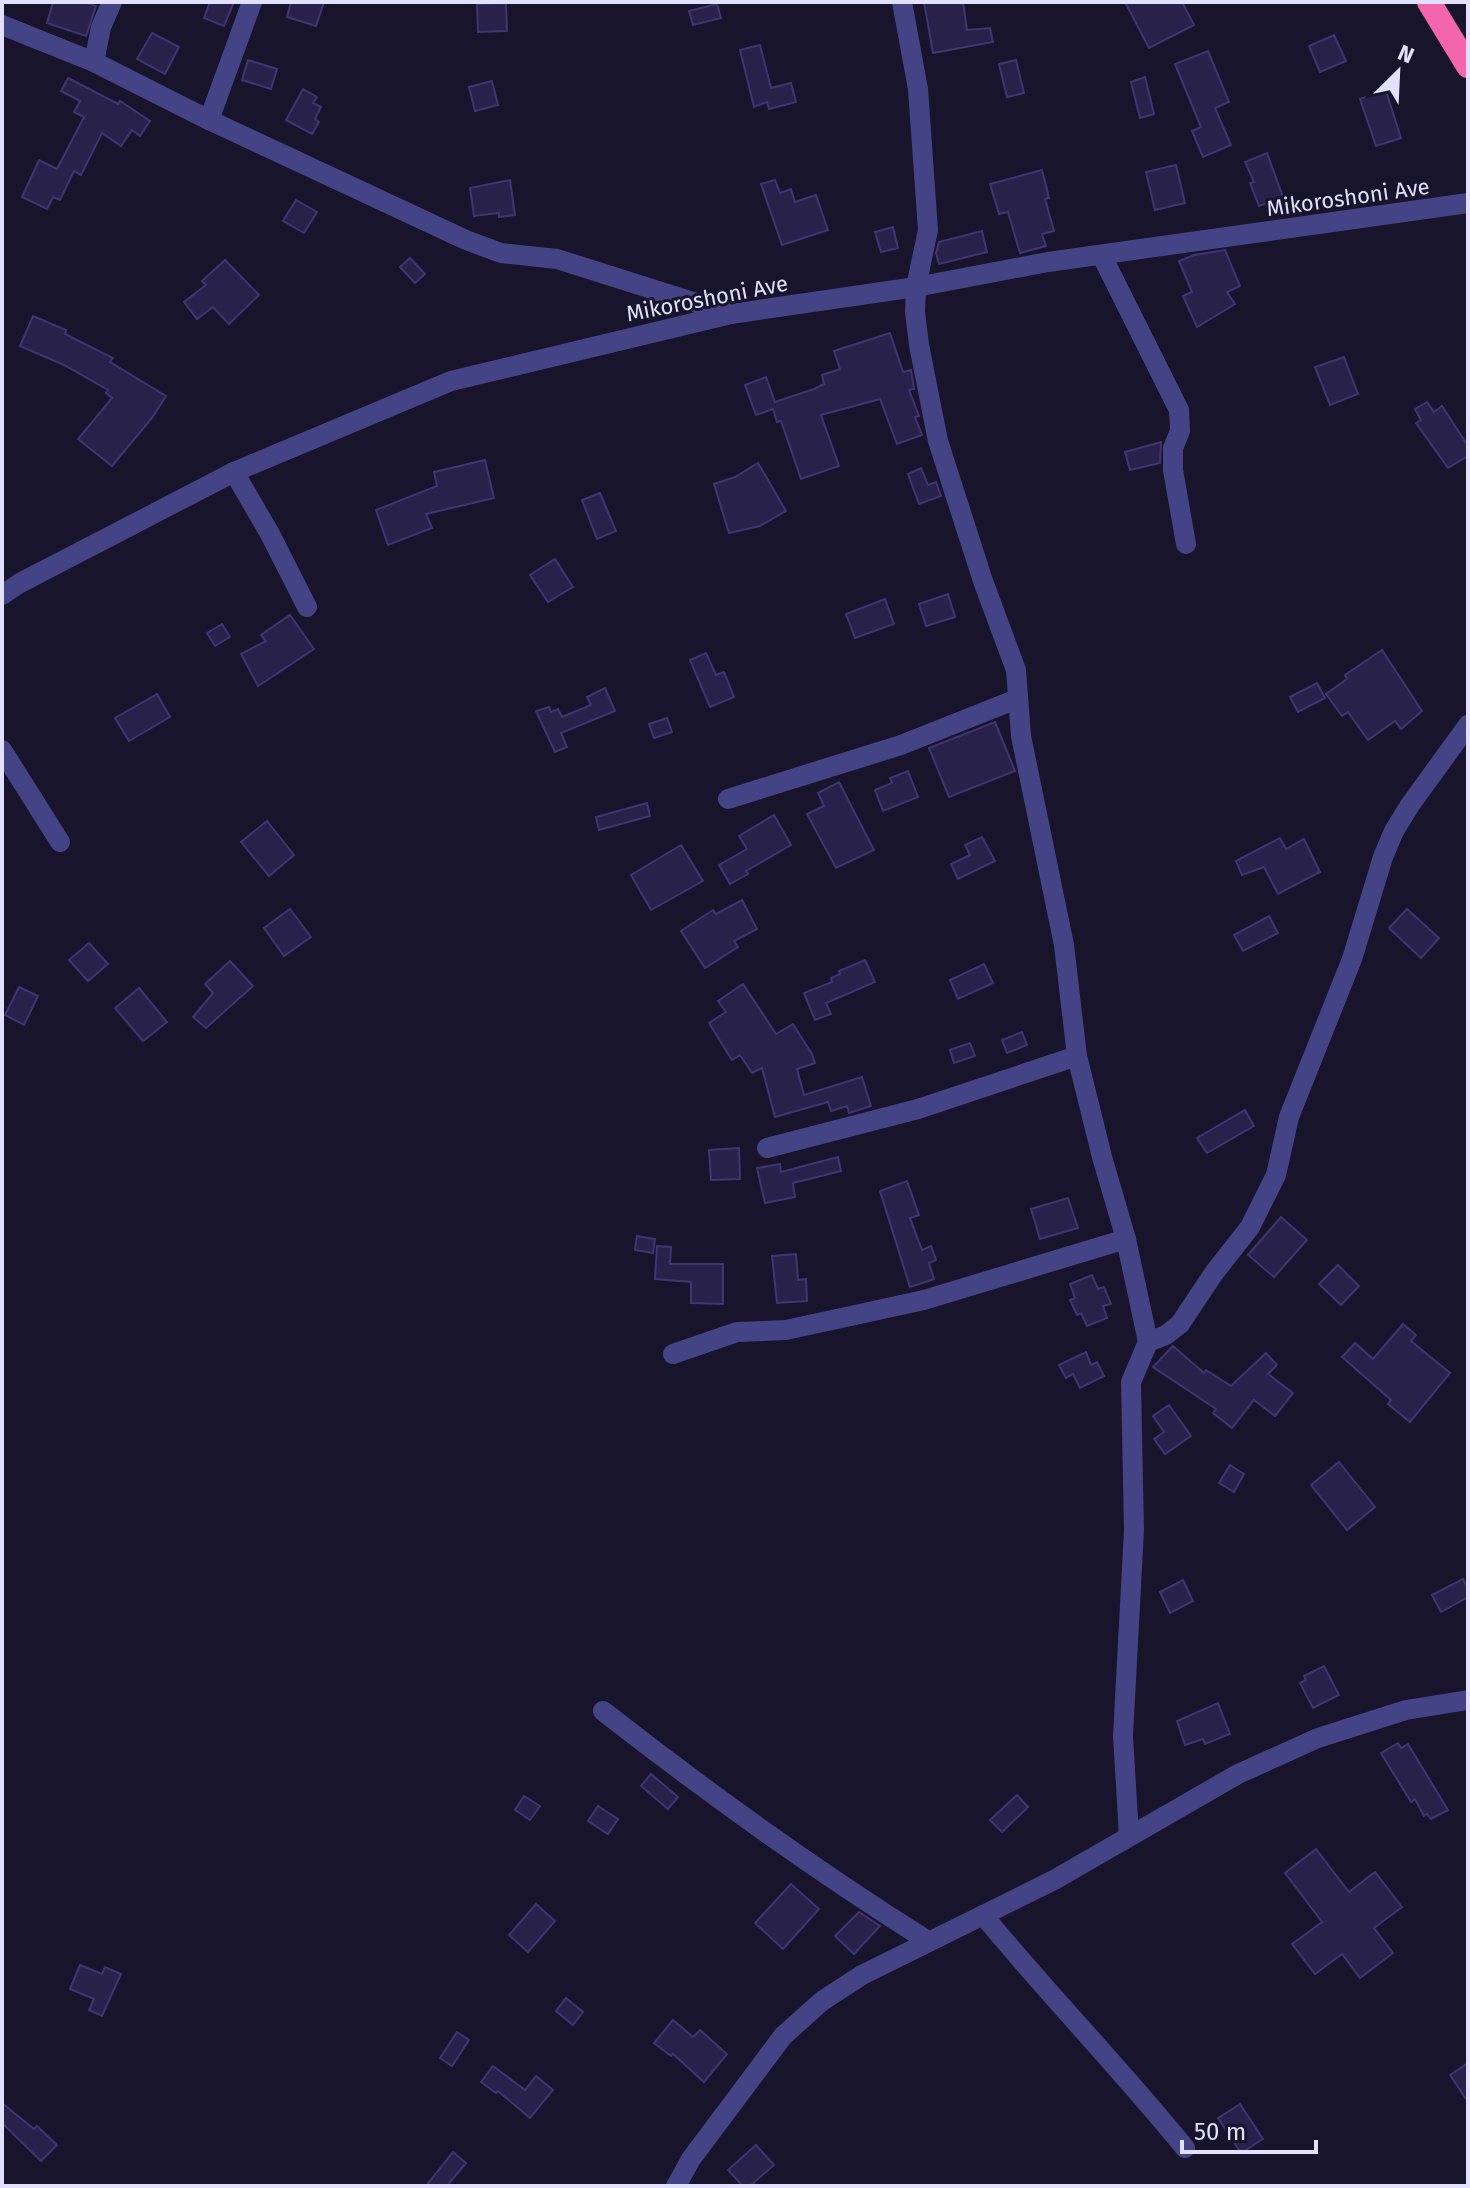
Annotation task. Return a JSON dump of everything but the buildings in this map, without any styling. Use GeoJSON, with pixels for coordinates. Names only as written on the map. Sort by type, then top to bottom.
{"type":"FeatureCollection","features":[{"type":"Feature","properties":{"kind":"highway"},"geometry":{"type":"LineString","coordinates":[[1429,2],[1468,66]]}},
{"type":"Feature","properties":{"kind":"street"},"geometry":{"type":"LineString","coordinates":[[94,62],[101,27],[112,2]]}},
{"type":"Feature","properties":{"kind":"street"},"geometry":{"type":"LineString","coordinates":[[209,120],[252,2]]}},
{"type":"Feature","properties":{"kind":"street"},"geometry":{"type":"LineString","coordinates":[[902,2],[918,89],[928,230],[916,287],[919,345],[938,441],[983,581],[1013,659],[1028,771],[1064,945],[1077,1056],[1126,1239],[1148,1342],[1131,1382],[1134,1530],[1123,1736],[1129,1836]]}},
{"type":"Feature","properties":{"kind":"street"},"geometry":{"type":"LineString","coordinates":[[2,25],[94,62],[209,120],[452,234],[501,253],[557,259],[731,314]]}},
{"type":"Feature","properties":{"kind":"street","name":"Mikoroshoni Ave"},"geometry":{"type":"LineString","coordinates":[[2,595],[234,472],[451,381],[731,314],[916,287],[998,270],[1468,203]]}},
{"type":"Feature","properties":{"kind":"street"},"geometry":{"type":"LineString","coordinates":[[1102,256],[1179,410],[1180,431],[1173,448],[1173,470],[1186,544]]}},
{"type":"Feature","properties":{"kind":"street"},"geometry":{"type":"LineString","coordinates":[[234,472],[307,607]]}},
{"type":"Feature","properties":{"kind":"street"},"geometry":{"type":"LineString","coordinates":[[728,799],[901,745],[1017,699]]}},
{"type":"Feature","properties":{"kind":"street"},"geometry":{"type":"LineString","coordinates":[[1148,1342],[1166,1335],[1180,1324],[1250,1227],[1276,1175],[1289,1117],[1352,959],[1394,831],[1468,725]]}},
{"type":"Feature","properties":{"kind":"street"},"geometry":{"type":"LineString","coordinates":[[2,750],[60,842]]}},
{"type":"Feature","properties":{"kind":"street"},"geometry":{"type":"LineString","coordinates":[[767,1148],[918,1109],[1077,1056]]}},
{"type":"Feature","properties":{"kind":"street"},"geometry":{"type":"LineString","coordinates":[[673,1354],[737,1332],[786,1330],[924,1300],[1126,1239]]}},
{"type":"Feature","properties":{"kind":"street"},"geometry":{"type":"LineString","coordinates":[[676,2186],[691,2159],[783,2036],[822,2001],[862,1975],[1054,1880],[1238,1774],[1318,1738],[1406,1710],[1468,1700]]}},
{"type":"Feature","properties":{"kind":"street"},"geometry":{"type":"LineString","coordinates":[[603,1711],[805,1862],[928,1941]]}},
{"type":"Feature","properties":{"kind":"street"},"geometry":{"type":"LineString","coordinates":[[983,1915],[1042,1987],[1132,2083],[1185,2148]]}}]}
